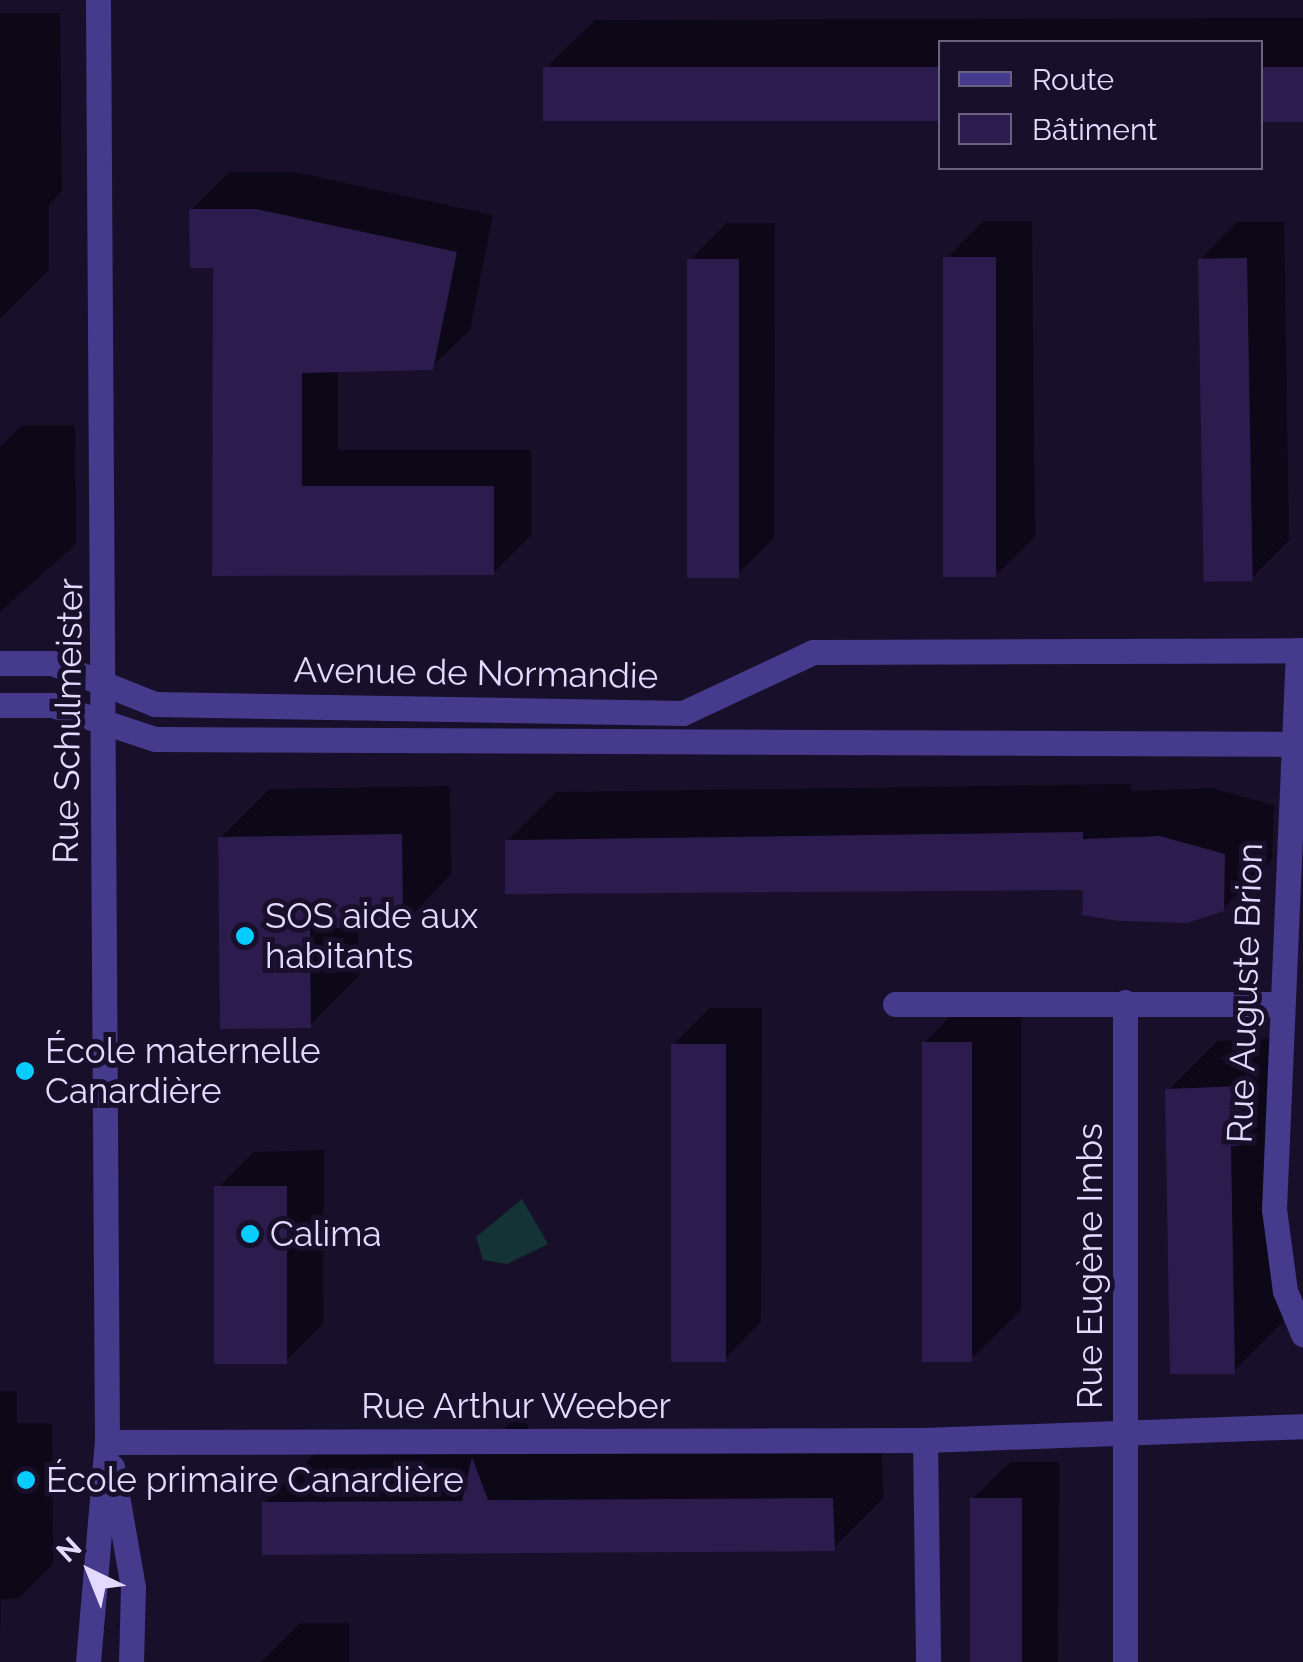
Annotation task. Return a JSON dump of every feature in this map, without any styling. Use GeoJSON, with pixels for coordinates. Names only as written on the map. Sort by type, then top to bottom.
{"type":"FeatureCollection","features":[{"type":"Feature","properties":{"kind":"street","name":"Rue Schulmeister"},"geometry":{"type":"LineString","coordinates":[[88,1662],[107,1442],[98,0]]}},
{"type":"Feature","properties":{"kind":"street","name":"Avenue de Normandie"},"geometry":{"type":"LineString","coordinates":[[0,663],[52,663],[156,704],[683,713],[813,652],[1300,650]]}},
{"type":"Feature","properties":{"kind":"street","name":"Rue Auguste Brion"},"geometry":{"type":"LineString","coordinates":[[1300,650],[1278,1004],[1274,1209],[1286,1291],[1303,1334]]}},
{"type":"Feature","properties":{"kind":"street","name":"Avenue de Normandie"},"geometry":{"type":"LineString","coordinates":[[0,705],[52,705],[156,739],[1296,743]]}},
{"type":"Feature","properties":{"kind":"street","name":"Rue Eugène Imbs"},"geometry":{"type":"LineString","coordinates":[[1125,1662],[1126,1002]]}},
{"type":"Feature","properties":{"kind":"street"},"geometry":{"type":"LineString","coordinates":[[895,1004],[1278,1004]]}},
{"type":"Feature","properties":{"kind":"street","name":"Rue Arthur Weeber"},"geometry":{"type":"LineString","coordinates":[[107,1442],[925,1440],[1124,1436],[1303,1426]]}},
{"type":"Feature","properties":{"kind":"street"},"geometry":{"type":"LineString","coordinates":[[925,1440],[928,1662]]}},
{"type":"Feature","properties":{"kind":"street","name":"Rue Schulmeister"},"geometry":{"type":"LineString","coordinates":[[107,1442],[133,1587],[132,1662]]}},
{"type":"Feature","properties":{"kind":"green space"},"geometry":{"type":"Polygon","coordinates":[[[522,1199],[548,1244],[507,1264],[483,1260],[476,1237],[522,1199]]]}},
{"type":"Feature","properties":{"kind":"building"},"geometry":{"type":"Polygon","coordinates":[[[543,67],[938,67],[938,121],[543,121],[543,67]]]}},
{"type":"Feature","properties":{"kind":"building"},"geometry":{"type":"Polygon","coordinates":[[[1263,67],[1303,67],[1303,122],[1263,122],[1263,67]]]}},
{"type":"Feature","properties":{"kind":"building"},"geometry":{"type":"Polygon","coordinates":[[[189,209],[256,209],[457,252],[433,370],[302,373],[302,486],[494,486],[494,575],[212,576],[213,268],[190,268],[189,209]]]}},
{"type":"Feature","properties":{"kind":"building"},"geometry":{"type":"Polygon","coordinates":[[[943,257],[996,257],[996,577],[943,577],[943,257]]]}},
{"type":"Feature","properties":{"kind":"building"},"geometry":{"type":"Polygon","coordinates":[[[1247,258],[1253,581],[1204,582],[1198,259],[1247,258]]]}},
{"type":"Feature","properties":{"kind":"building"},"geometry":{"type":"Polygon","coordinates":[[[687,259],[739,259],[739,578],[687,578],[687,259]]]}},
{"type":"Feature","properties":{"kind":"building"},"geometry":{"type":"Polygon","coordinates":[[[1083,832],[1083,839],[1160,836],[1225,854],[1224,911],[1187,923],[1119,921],[1082,915],[1083,890],[505,894],[505,840],[1083,832]]]}},
{"type":"Feature","properties":{"kind":"building"},"geometry":{"type":"Polygon","coordinates":[[[402,834],[403,927],[310,928],[311,1028],[220,1029],[218,837],[402,834]]]}},
{"type":"Feature","properties":{"kind":"building"},"geometry":{"type":"Polygon","coordinates":[[[922,1042],[972,1042],[972,1362],[922,1362],[922,1042]]]}},
{"type":"Feature","properties":{"kind":"building"},"geometry":{"type":"Polygon","coordinates":[[[671,1044],[726,1044],[726,1362],[671,1362],[671,1044]]]}},
{"type":"Feature","properties":{"kind":"building"},"geometry":{"type":"Polygon","coordinates":[[[1242,1086],[1239,1146],[1231,1146],[1235,1374],[1170,1374],[1165,1089],[1242,1086]]]}},
{"type":"Feature","properties":{"kind":"building","name":"Calima"},"geometry":{"type":"Polygon","coordinates":[[[214,1186],[287,1186],[287,1364],[214,1364],[214,1186]]]}},
{"type":"Feature","properties":{"kind":"building"},"geometry":{"type":"Polygon","coordinates":[[[472,1457],[488,1500],[833,1498],[835,1551],[262,1555],[262,1502],[462,1501],[472,1457]]]}},
{"type":"Feature","properties":{"kind":"building"},"geometry":{"type":"Polygon","coordinates":[[[970,1498],[1022,1498],[1022,1662],[970,1662],[970,1498]]]}},
{"type":"Feature","properties":{"kind":"place","name":"SOS aide aux habitants"},"geometry":{"type":"Point","coordinates":[245,936]}},
{"type":"Feature","properties":{"kind":"place","name":"École maternelle Canardière"},"geometry":{"type":"Point","coordinates":[25,1071]}},
{"type":"Feature","properties":{"kind":"place","name":"Calima"},"geometry":{"type":"Point","coordinates":[250,1234]}},
{"type":"Feature","properties":{"kind":"place","name":"École primaire Canardière"},"geometry":{"type":"Point","coordinates":[26,1480]}}]}
